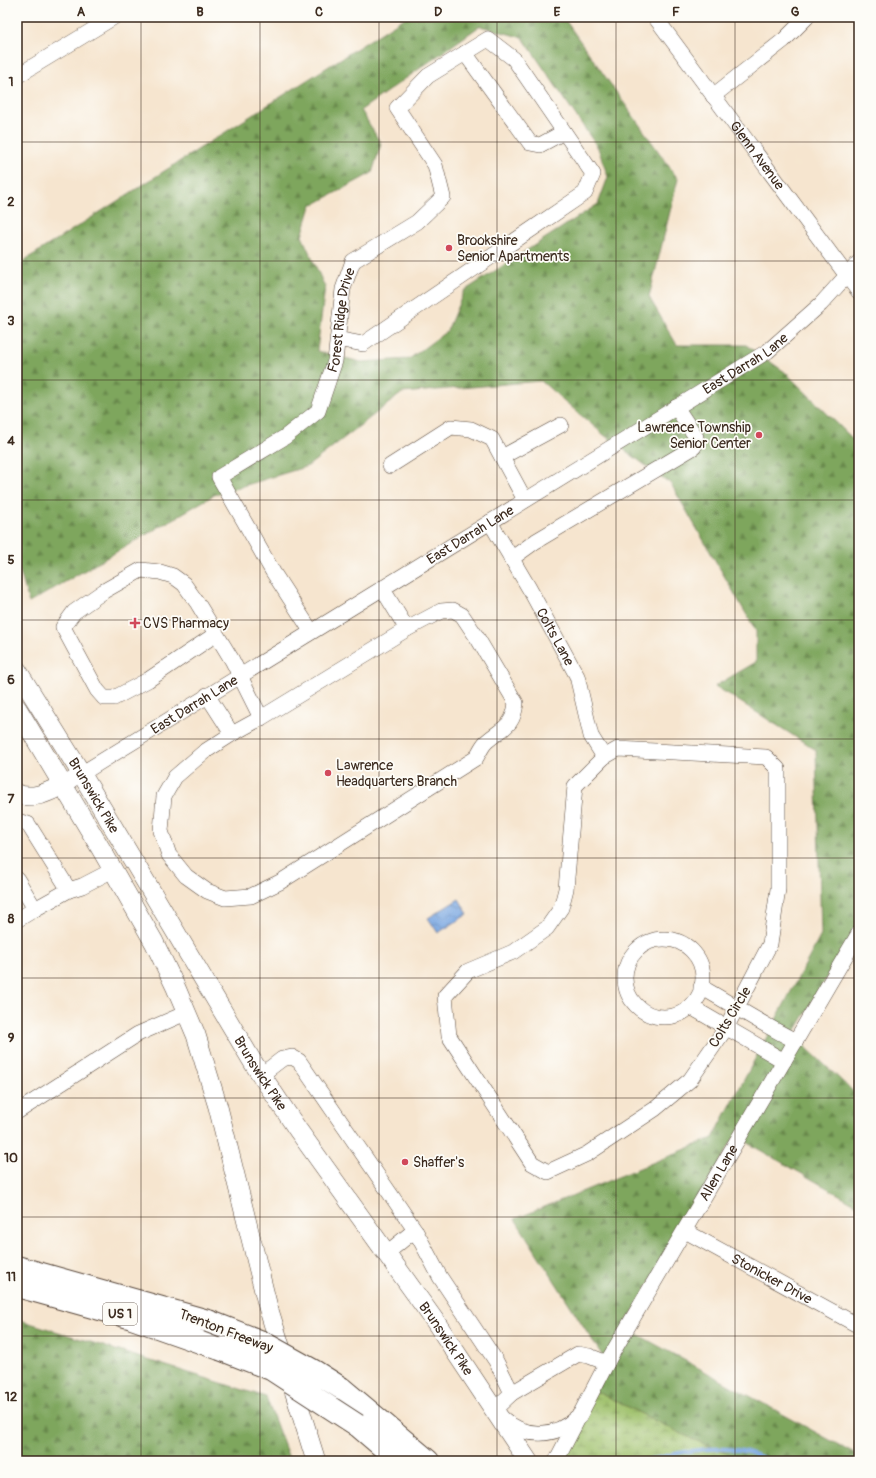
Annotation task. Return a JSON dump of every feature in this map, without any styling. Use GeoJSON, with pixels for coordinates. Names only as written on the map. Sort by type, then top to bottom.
{"type":"FeatureCollection","features":[{"type":"Feature","properties":{"kind":"highway","name":"Trenton Freeway"},"geometry":{"type":"LineString","coordinates":[[17,1267],[208,1321],[262,1342],[341,1388],[428,1461]]}},
{"type":"Feature","properties":{"kind":"highway","name":"Trenton Freeway"},"geometry":{"type":"LineString","coordinates":[[17,1286],[132,1318],[220,1348],[271,1369],[357,1425],[400,1461]]}},
{"type":"Feature","properties":{"kind":"main road","name":"Brunswick Pike"},"geometry":{"type":"LineString","coordinates":[[17,670],[81,773],[261,1075],[298,1130],[387,1253],[497,1412],[528,1461]]}},
{"type":"Feature","properties":{"kind":"main road","name":"Brunswick Pike"},"geometry":{"type":"LineString","coordinates":[[17,708],[154,942],[186,1013],[208,1072],[268,1307],[316,1461]]}},
{"type":"Feature","properties":{"kind":"main road"},"geometry":{"type":"LineString","coordinates":[[17,794],[33,796],[43,794],[63,785]]}},
{"type":"Feature","properties":{"kind":"street","name":"Glenn Avenue"},"geometry":{"type":"LineString","coordinates":[[656,17],[859,292]]}},
{"type":"Feature","properties":{"kind":"street"},"geometry":{"type":"LineString","coordinates":[[713,96],[784,40],[807,17]]}},
{"type":"Feature","properties":{"kind":"street"},"geometry":{"type":"LineString","coordinates":[[17,76],[110,18]]}},
{"type":"Feature","properties":{"kind":"street","name":"Forest Ridge Drive"},"geometry":{"type":"LineString","coordinates":[[311,632],[273,572],[219,477],[285,437],[318,411],[335,361],[337,338],[343,289],[353,261],[418,222],[443,197],[435,165],[397,108],[428,76],[488,39],[514,59],[593,174],[585,194],[363,344],[337,338]]}},
{"type":"Feature","properties":{"kind":"street"},"geometry":{"type":"LineString","coordinates":[[465,53],[530,143],[540,145],[564,132]]}},
{"type":"Feature","properties":{"kind":"street","name":"East Darrah Lane"},"geometry":{"type":"LineString","coordinates":[[63,785],[768,351],[821,304],[859,262]]}},
{"type":"Feature","properties":{"kind":"street"},"geometry":{"type":"LineString","coordinates":[[511,559],[536,541],[694,447],[696,437],[676,407]]}},
{"type":"Feature","properties":{"kind":"street"},"geometry":{"type":"LineString","coordinates":[[502,457],[561,425]]}},
{"type":"Feature","properties":{"kind":"street"},"geometry":{"type":"LineString","coordinates":[[390,466],[451,427],[471,429],[492,439],[525,500]]}},
{"type":"Feature","properties":{"kind":"street","name":"Colts Lane"},"geometry":{"type":"LineString","coordinates":[[490,522],[577,676],[591,736],[604,757]]}},
{"type":"Feature","properties":{"kind":"street"},"geometry":{"type":"LineString","coordinates":[[216,634],[148,680],[114,698],[104,698],[97,690],[63,626],[74,612],[104,591],[141,570],[160,572],[173,576],[184,584],[216,634],[261,718]]}},
{"type":"Feature","properties":{"kind":"street"},"geometry":{"type":"LineString","coordinates":[[382,588],[407,629]]}},
{"type":"Feature","properties":{"kind":"street"},"geometry":{"type":"LineString","coordinates":[[453,610],[462,615],[516,703],[511,723],[485,743],[476,758],[280,882],[252,896],[225,898],[206,891],[186,876],[169,855],[161,831],[164,796],[175,777],[204,752],[232,734],[261,718],[407,629],[441,611],[453,610]]}},
{"type":"Feature","properties":{"kind":"street"},"geometry":{"type":"LineString","coordinates":[[207,696],[232,734]]}},
{"type":"Feature","properties":{"kind":"street","name":"Colts Circle"},"geometry":{"type":"LineString","coordinates":[[618,750],[766,757],[778,769],[778,889],[770,944],[738,1007],[726,1028],[690,1080],[655,1108],[587,1154],[548,1172],[532,1163],[449,1036],[445,996],[468,971],[513,952],[547,928],[561,908],[566,889],[574,786],[604,757],[618,750]]}},
{"type":"Feature","properties":{"kind":"street"},"geometry":{"type":"LineString","coordinates":[[17,821],[28,824],[69,890]]}},
{"type":"Feature","properties":{"kind":"street"},"geometry":{"type":"LineString","coordinates":[[17,920],[69,890],[82,886],[113,870]]}},
{"type":"Feature","properties":{"kind":"street"},"geometry":{"type":"LineString","coordinates":[[17,879],[35,909]]}},
{"type":"Feature","properties":{"kind":"street","name":"Allen Lane"},"geometry":{"type":"LineString","coordinates":[[556,1461],[607,1363],[859,933]]}},
{"type":"Feature","properties":{"kind":"street"},"geometry":{"type":"LineString","coordinates":[[668,939],[680,943],[691,950],[698,960],[702,972],[702,987],[691,1007],[680,1014],[667,1018],[654,1017],[642,1011],[632,1002],[626,990],[624,976],[628,963],[634,953],[644,944],[656,940],[668,939]]}},
{"type":"Feature","properties":{"kind":"street"},"geometry":{"type":"LineString","coordinates":[[702,987],[738,1007],[766,1027],[796,1041]]}},
{"type":"Feature","properties":{"kind":"street"},"geometry":{"type":"LineString","coordinates":[[691,1007],[784,1061]]}},
{"type":"Feature","properties":{"kind":"street"},"geometry":{"type":"LineString","coordinates":[[17,1112],[138,1034],[186,1013]]}},
{"type":"Feature","properties":{"kind":"street"},"geometry":{"type":"LineString","coordinates":[[261,1075],[282,1059],[292,1056],[299,1061],[415,1230],[440,1277],[496,1361],[512,1393]]}},
{"type":"Feature","properties":{"kind":"street"},"geometry":{"type":"LineString","coordinates":[[387,1253],[415,1230]]}},
{"type":"Feature","properties":{"kind":"street","name":"Stonicker Drive"},"geometry":{"type":"LineString","coordinates":[[685,1231],[859,1326]]}},
{"type":"Feature","properties":{"kind":"street"},"geometry":{"type":"LineString","coordinates":[[497,1412],[512,1393],[578,1354],[589,1356],[607,1363]]}},
{"type":"Feature","properties":{"kind":"street","name":"Allen Lane"},"geometry":{"type":"LineString","coordinates":[[497,1412],[510,1425],[521,1431],[533,1434],[546,1434],[558,1430],[570,1424],[581,1413]]}},
{"type":"Feature","properties":{"kind":"green space"},"geometry":{"type":"Polygon","coordinates":[[[406,17],[563,17],[678,179],[649,297],[677,345],[746,345],[785,372],[859,445],[859,922],[793,1035],[859,1097],[859,1206],[735,1136],[624,1327],[859,1456],[859,1461],[744,1461],[690,1438],[593,1390],[607,1363],[515,1219],[713,1138],[821,935],[816,750],[715,686],[756,662],[756,631],[671,484],[604,435],[541,381],[402,393],[308,466],[214,495],[29,603],[17,561],[17,265],[406,17]],[[480,26],[361,110],[381,144],[372,173],[311,206],[302,236],[325,287],[317,351],[361,362],[409,359],[447,331],[464,291],[598,204],[608,177],[598,148],[523,38],[480,26]]]}},
{"type":"Feature","properties":{"kind":"green space"},"geometry":{"type":"Polygon","coordinates":[[[17,1319],[266,1397],[290,1461],[17,1461],[17,1319]]]}},
{"type":"Feature","properties":{"kind":"green space"},"geometry":{"type":"Polygon","coordinates":[[[593,1390],[690,1438],[744,1461],[562,1461],[593,1390]]]}},
{"type":"Feature","properties":{"kind":"water"},"geometry":{"type":"Polygon","coordinates":[[[459,899],[468,914],[438,933],[428,918],[459,899]]]}},
{"type":"Feature","properties":{"kind":"waterway"},"geometry":{"type":"LineString","coordinates":[[648,1461],[677,1453],[709,1449],[741,1451],[768,1461]]}},
{"type":"Feature","properties":{"kind":"place","name":"Brookshire Senior Apartments"},"geometry":{"type":"Point","coordinates":[449,248]}},
{"type":"Feature","properties":{"kind":"place","name":"Lawrence Township Senior Center"},"geometry":{"type":"Point","coordinates":[759,435]}},
{"type":"Feature","properties":{"kind":"place","name":"CVS Pharmacy"},"geometry":{"type":"Point","coordinates":[135,623]}},
{"type":"Feature","properties":{"kind":"place","name":"Lawrence Headquarters Branch"},"geometry":{"type":"Point","coordinates":[328,773]}},
{"type":"Feature","properties":{"kind":"place","name":"Shaffer's"},"geometry":{"type":"Point","coordinates":[405,1162]}}]}
